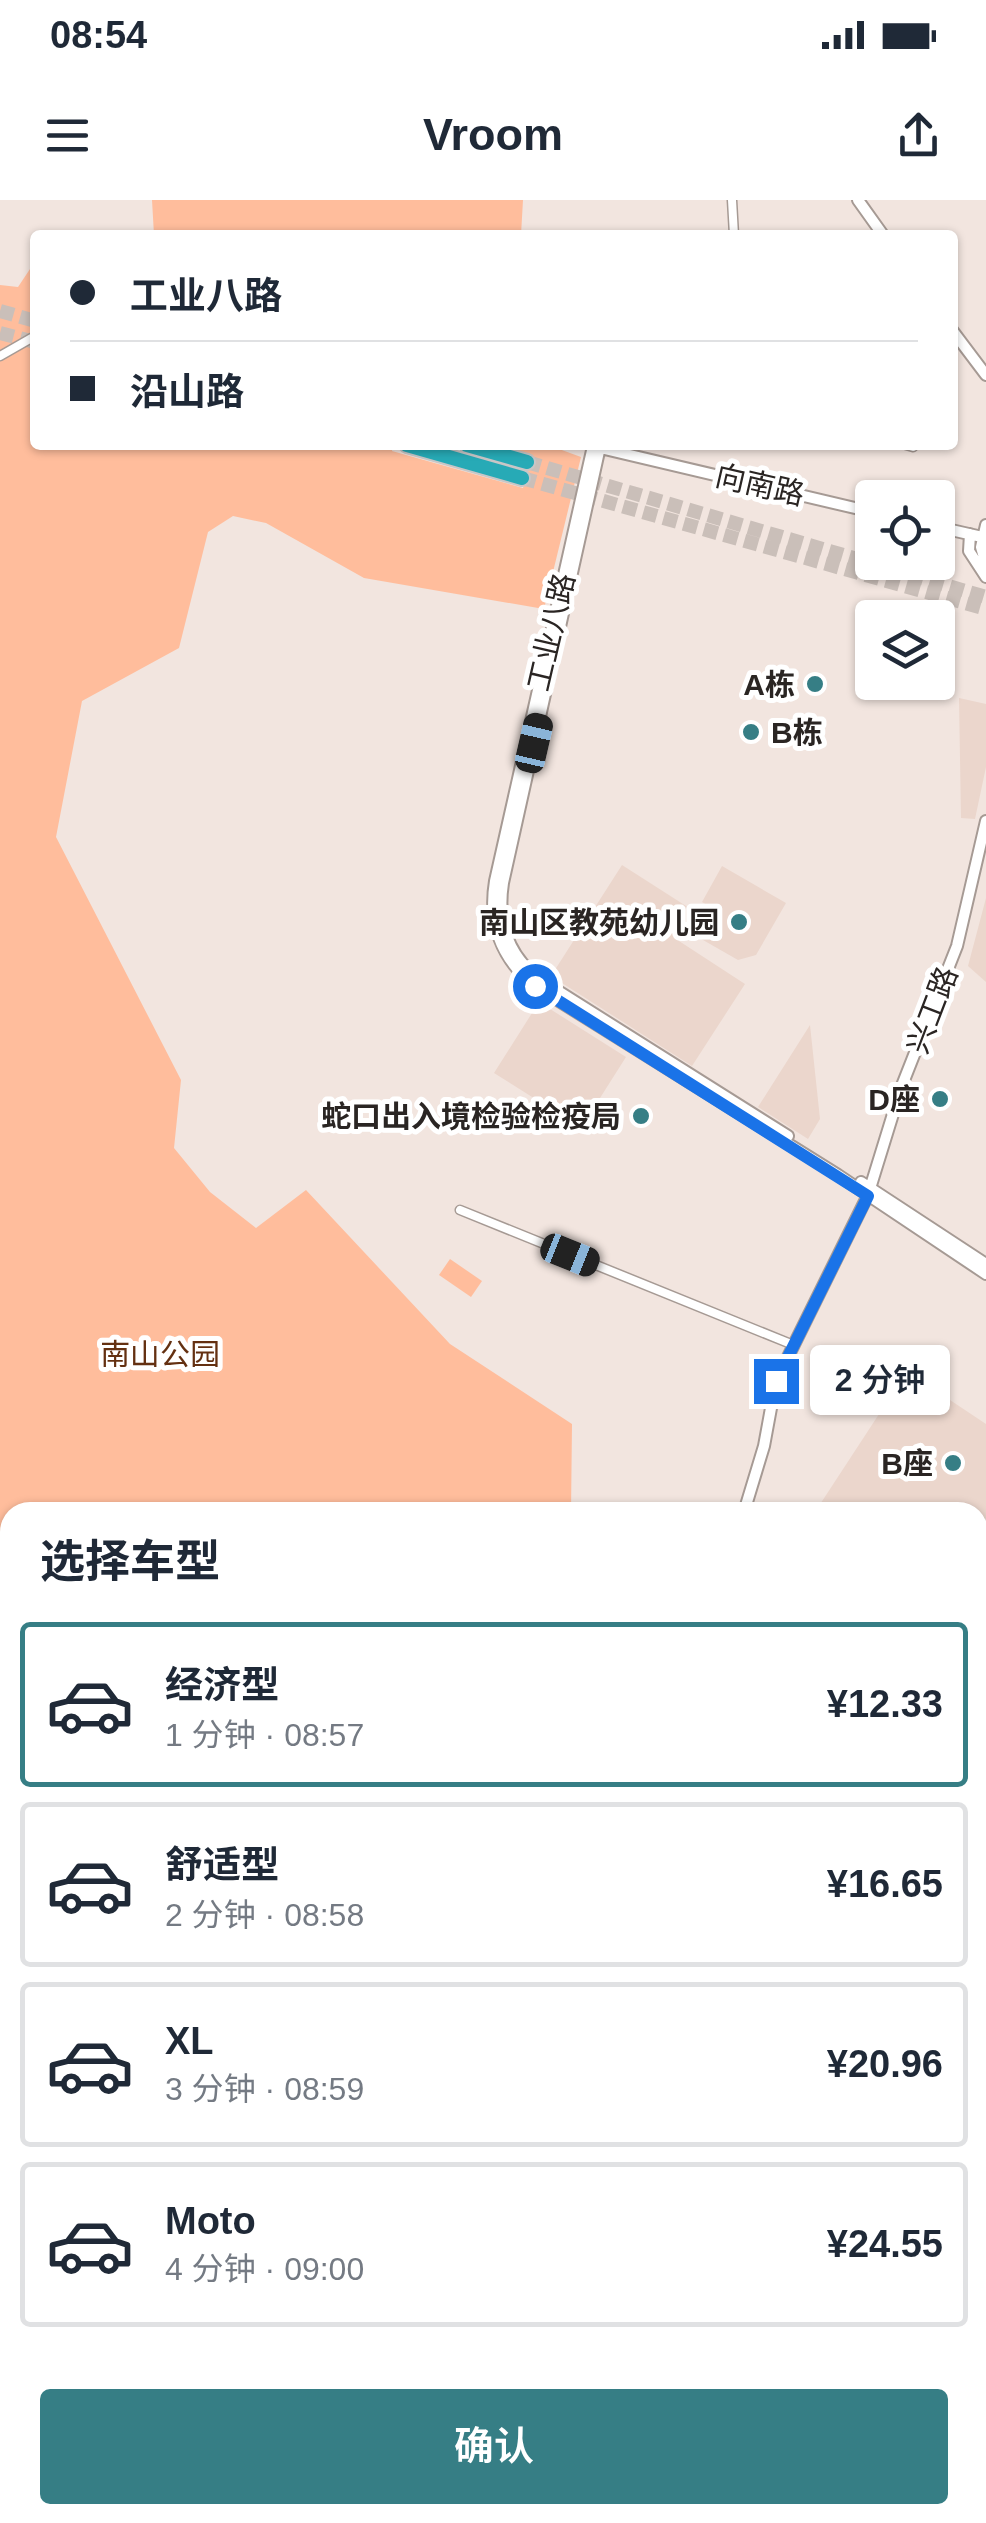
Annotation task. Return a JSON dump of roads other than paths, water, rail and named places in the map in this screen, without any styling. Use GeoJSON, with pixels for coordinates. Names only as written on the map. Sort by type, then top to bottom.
{"type":"FeatureCollection","features":[{"type":"Feature","properties":{"kind":"highway"},"geometry":{"type":"LineString","coordinates":[[424,450],[522,478]]}},
{"type":"Feature","properties":{"kind":"highway"},"geometry":{"type":"LineString","coordinates":[[485,450],[527,462]]}},
{"type":"Feature","properties":{"kind":"street"},"geometry":{"type":"LineString","coordinates":[[732,200],[734,230]]}},
{"type":"Feature","properties":{"kind":"street"},"geometry":{"type":"LineString","coordinates":[[858,200],[879,230]]}},
{"type":"Feature","properties":{"kind":"street"},"geometry":{"type":"LineString","coordinates":[[958,338],[986,376]]}},
{"type":"Feature","properties":{"kind":"street"},"geometry":{"type":"LineString","coordinates":[[0,356],[30,339]]}},
{"type":"Feature","properties":{"kind":"street","name":"工业八路"},"geometry":{"type":"LineString","coordinates":[[593,450],[503,883],[501,908],[506,935],[517,958],[539,979],[986,1264]]}},
{"type":"Feature","properties":{"kind":"street","name":"向南路"},"geometry":{"type":"LineString","coordinates":[[611,450],[855,508]]}},
{"type":"Feature","properties":{"kind":"street"},"geometry":{"type":"LineString","coordinates":[[955,528],[981,529]]}},
{"type":"Feature","properties":{"kind":"street"},"geometry":{"type":"LineString","coordinates":[[981,529],[986,564]]}},
{"type":"Feature","properties":{"kind":"street"},"geometry":{"type":"LineString","coordinates":[[981,529],[970,552],[986,576]]}},
{"type":"Feature","properties":{"kind":"street","name":"兴工路"},"geometry":{"type":"LineString","coordinates":[[747,1502],[764,1446],[776,1381],[869,1192],[901,1088],[957,946],[986,821]]}},
{"type":"Feature","properties":{"kind":"street","name":"工业八路"},"geometry":{"type":"LineString","coordinates":[[869,1192],[986,1274]]}},
{"type":"Feature","properties":{"kind":"street"},"geometry":{"type":"LineString","coordinates":[[460,1210],[791,1344]]}},
{"type":"Feature","properties":{"kind":"tunnel"},"geometry":{"type":"LineString","coordinates":[[0,311],[30,320]]}},
{"type":"Feature","properties":{"kind":"tunnel"},"geometry":{"type":"LineString","coordinates":[[0,333],[30,341]]}},
{"type":"Feature","properties":{"kind":"tunnel"},"geometry":{"type":"LineString","coordinates":[[527,462],[986,597]]}},
{"type":"Feature","properties":{"kind":"tunnel"},"geometry":{"type":"LineString","coordinates":[[522,478],[986,609]]}},
{"type":"Feature","properties":{"kind":"place","name":"A栋"},"geometry":{"type":"Point","coordinates":[815,684]}},
{"type":"Feature","properties":{"kind":"place","name":"B栋"},"geometry":{"type":"Point","coordinates":[751,732]}},
{"type":"Feature","properties":{"kind":"place","name":"南山区教苑幼儿园"},"geometry":{"type":"Point","coordinates":[739,922]}},
{"type":"Feature","properties":{"kind":"place","name":"D座"},"geometry":{"type":"Point","coordinates":[940,1099]}},
{"type":"Feature","properties":{"kind":"place","name":"蛇口出入境检验检疫局"},"geometry":{"type":"Point","coordinates":[641,1116]}},
{"type":"Feature","properties":{"kind":"place","name":"B座"},"geometry":{"type":"Point","coordinates":[953,1463]}},
{"type":"Feature","properties":{"kind":"park label","name":"南山公园"},"geometry":{"type":"Point","coordinates":[160,1354]}}]}
